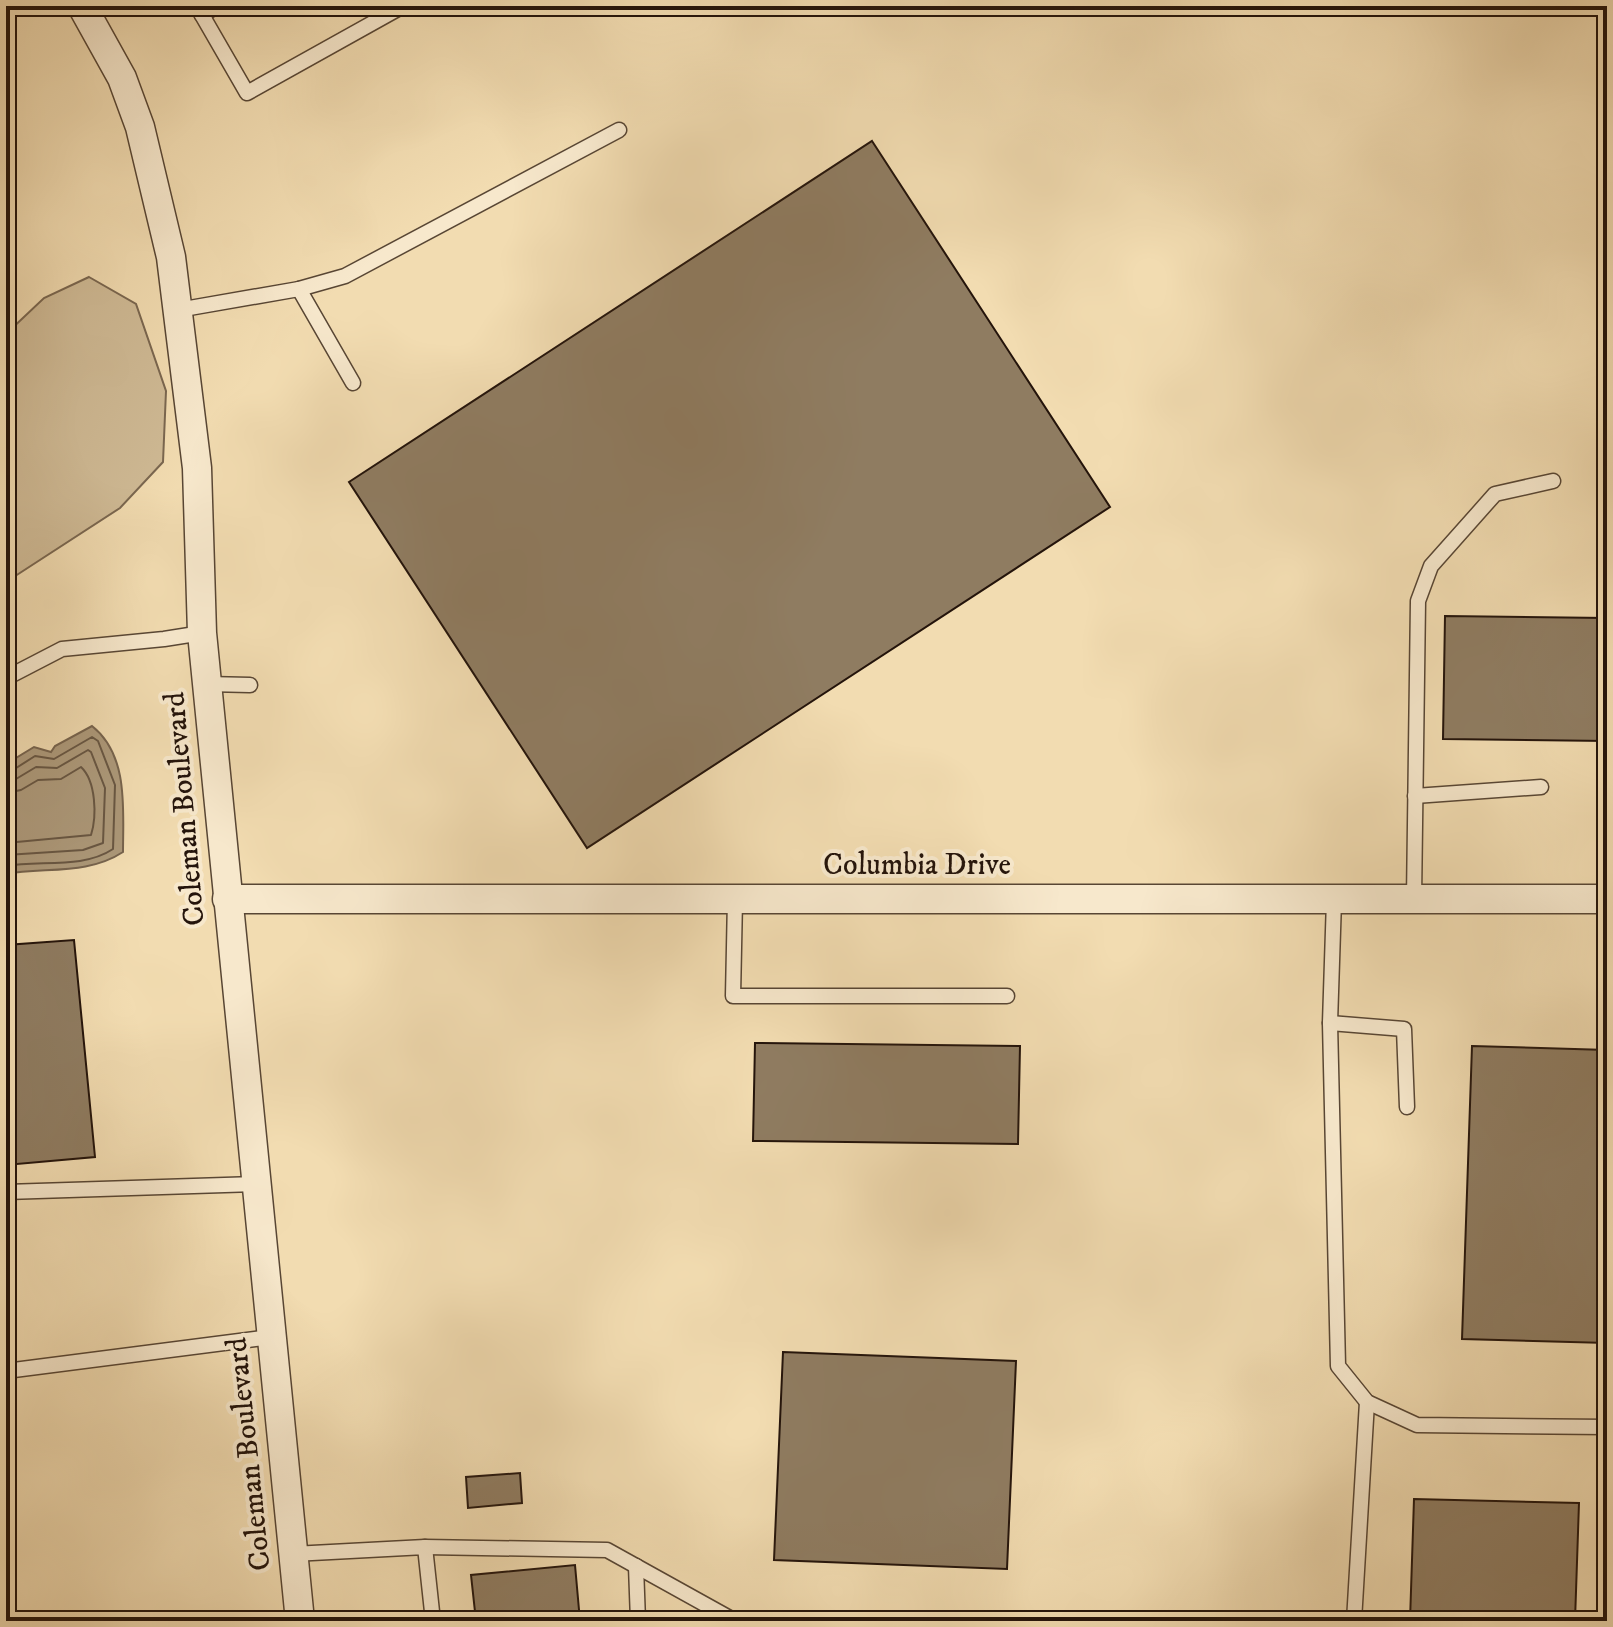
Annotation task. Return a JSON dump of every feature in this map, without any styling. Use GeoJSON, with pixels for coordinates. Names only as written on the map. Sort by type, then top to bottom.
{"type":"FeatureCollection","features":[{"type":"Feature","properties":{"kind":"street","name":"Coleman Boulevard"},"geometry":{"type":"LineString","coordinates":[[82,6],[122,78],[140,127],[171,257],[197,468],[202,633],[300,1621]]}},
{"type":"Feature","properties":{"kind":"street","name":"Columbia Drive"},"geometry":{"type":"LineString","coordinates":[[227,899],[1607,899]]}},
{"type":"Feature","properties":{"kind":"lane"},"geometry":{"type":"LineString","coordinates":[[217,6],[199,10],[247,93],[403,6]]}},
{"type":"Feature","properties":{"kind":"lane"},"geometry":{"type":"LineString","coordinates":[[178,310],[299,289],[345,276],[619,130]]}},
{"type":"Feature","properties":{"kind":"lane"},"geometry":{"type":"LineString","coordinates":[[299,289],[353,383]]}},
{"type":"Feature","properties":{"kind":"lane"},"geometry":{"type":"LineString","coordinates":[[1414,899],[1418,601],[1431,566],[1495,494],[1553,481]]}},
{"type":"Feature","properties":{"kind":"lane"},"geometry":{"type":"LineString","coordinates":[[6,678],[62,649],[202,633]]}},
{"type":"Feature","properties":{"kind":"lane"},"geometry":{"type":"LineString","coordinates":[[207,684],[250,685]]}},
{"type":"Feature","properties":{"kind":"lane"},"geometry":{"type":"LineString","coordinates":[[1415,796],[1541,787]]}},
{"type":"Feature","properties":{"kind":"lane"},"geometry":{"type":"LineString","coordinates":[[735,899],[733,996],[1007,996]]}},
{"type":"Feature","properties":{"kind":"lane"},"geometry":{"type":"LineString","coordinates":[[1334,900],[1330,1023],[1338,1366],[1367,1402],[1417,1425],[1607,1427]]}},
{"type":"Feature","properties":{"kind":"lane"},"geometry":{"type":"LineString","coordinates":[[1330,1023],[1404,1029],[1407,1107]]}},
{"type":"Feature","properties":{"kind":"lane"},"geometry":{"type":"LineString","coordinates":[[6,1192],[256,1184]]}},
{"type":"Feature","properties":{"kind":"lane"},"geometry":{"type":"LineString","coordinates":[[6,1371],[271,1337]]}},
{"type":"Feature","properties":{"kind":"lane"},"geometry":{"type":"LineString","coordinates":[[1354,1621],[1367,1402]]}},
{"type":"Feature","properties":{"kind":"lane"},"geometry":{"type":"LineString","coordinates":[[425,1547],[433,1621]]}},
{"type":"Feature","properties":{"kind":"lane"},"geometry":{"type":"LineString","coordinates":[[293,1554],[425,1547],[607,1550],[735,1621]]}},
{"type":"Feature","properties":{"kind":"lane"},"geometry":{"type":"LineString","coordinates":[[636,1566],[638,1621]]}},
{"type":"Feature","properties":{"kind":"shaded area"},"geometry":{"type":"Polygon","coordinates":[[[89,277],[136,304],[166,391],[163,462],[120,508],[6,582],[6,334],[44,298],[89,277]]]}},
{"type":"Feature","properties":{"kind":"water"},"geometry":{"type":"Polygon","coordinates":[[[92,726],[104,738],[118,768],[123,801],[123,852],[81,867],[6,874],[6,764],[34,747],[51,752],[55,746],[92,726]]]}},
{"type":"Feature","properties":{"kind":"building"},"geometry":{"type":"Polygon","coordinates":[[[872,141],[1110,507],[587,848],[349,482],[872,141]]]}},
{"type":"Feature","properties":{"kind":"building"},"geometry":{"type":"Polygon","coordinates":[[[1445,616],[1607,618],[1607,741],[1443,739],[1445,616]]]}},
{"type":"Feature","properties":{"kind":"building"},"geometry":{"type":"Polygon","coordinates":[[[74,940],[95,1157],[6,1165],[6,945],[74,940]]]}},
{"type":"Feature","properties":{"kind":"building"},"geometry":{"type":"Polygon","coordinates":[[[755,1043],[1020,1046],[1018,1144],[753,1141],[755,1043]]]}},
{"type":"Feature","properties":{"kind":"building"},"geometry":{"type":"Polygon","coordinates":[[[1472,1046],[1607,1050],[1607,1343],[1462,1339],[1472,1046]]]}},
{"type":"Feature","properties":{"kind":"building"},"geometry":{"type":"Polygon","coordinates":[[[783,1352],[1016,1361],[1007,1569],[774,1560],[783,1352]]]}},
{"type":"Feature","properties":{"kind":"building"},"geometry":{"type":"Polygon","coordinates":[[[520,1473],[522,1503],[468,1508],[466,1477],[520,1473]]]}},
{"type":"Feature","properties":{"kind":"building"},"geometry":{"type":"Polygon","coordinates":[[[1414,1499],[1579,1503],[1575,1621],[1410,1621],[1414,1499]]]}},
{"type":"Feature","properties":{"kind":"building"},"geometry":{"type":"Polygon","coordinates":[[[575,1565],[580,1621],[476,1621],[471,1575],[575,1565]]]}}]}
